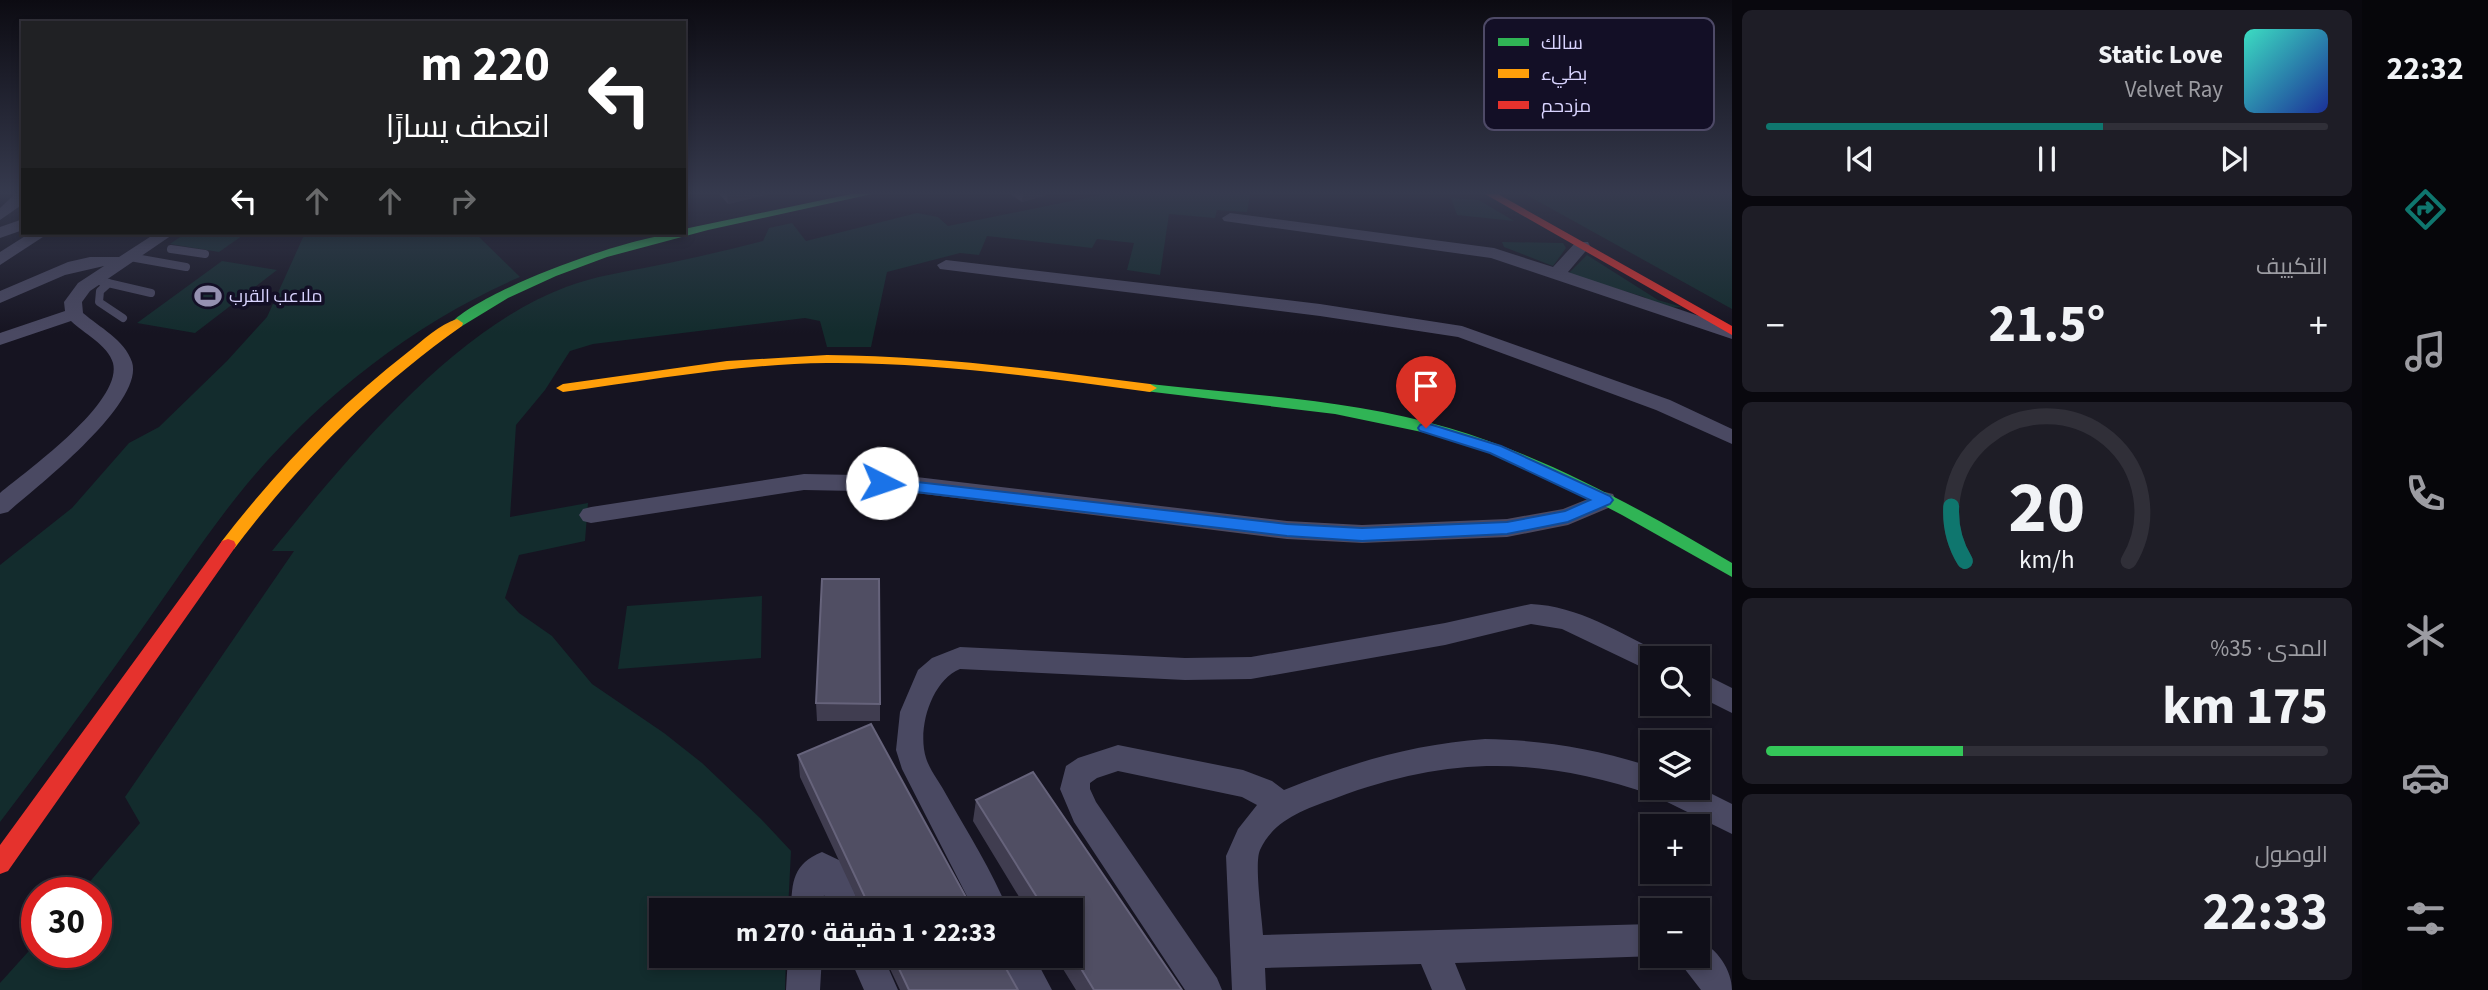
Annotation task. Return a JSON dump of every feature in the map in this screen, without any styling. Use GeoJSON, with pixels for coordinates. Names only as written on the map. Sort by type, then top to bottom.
{"type":"FeatureCollection","features":[{"type":"Feature","properties":{"kind":"street"},"geometry":{"type":"LineString","coordinates":[[0,260],[30,240]]}},
{"type":"Feature","properties":{"kind":"street"},"geometry":{"type":"LineString","coordinates":[[0,863],[245,520],[326,428],[398,363],[477,310],[528,284],[665,240]]}},
{"type":"Feature","properties":{"kind":"street"},"geometry":{"type":"LineString","coordinates":[[1400,240],[1494,253],[1732,332]]}},
{"type":"Feature","properties":{"kind":"street"},"geometry":{"type":"LineString","coordinates":[[1572,240],[1732,332]]}},
{"type":"Feature","properties":{"kind":"street"},"geometry":{"type":"LineString","coordinates":[[1588,240],[1732,320]]}},
{"type":"Feature","properties":{"kind":"street"},"geometry":{"type":"LineString","coordinates":[[0,506],[78,438],[107,407],[122,384],[124,373],[119,357],[74,314],[75,297],[102,282],[126,259],[169,241]]}},
{"type":"Feature","properties":{"kind":"street"},"geometry":{"type":"LineString","coordinates":[[1556,275],[1582,246]]}},
{"type":"Feature","properties":{"kind":"street"},"geometry":{"type":"LineString","coordinates":[[0,298],[81,263],[126,259]]}},
{"type":"Feature","properties":{"kind":"street"},"geometry":{"type":"LineString","coordinates":[[946,265],[1321,310],[1462,332],[1663,405],[1732,436]]}},
{"type":"Feature","properties":{"kind":"street"},"geometry":{"type":"LineString","coordinates":[[0,339],[74,314]]}},
{"type":"Feature","properties":{"kind":"street"},"geometry":{"type":"LineString","coordinates":[[563,388],[797,360],[891,361],[974,367],[1383,418],[1476,442],[1605,500],[1732,571]]}},
{"type":"Feature","properties":{"kind":"street"},"geometry":{"type":"LineString","coordinates":[[591,515],[804,482],[856,482],[908,484],[1287,530],[1362,534],[1507,528],[1568,517],[1605,500]]}},
{"type":"Feature","properties":{"kind":"street"},"geometry":{"type":"LineString","coordinates":[[986,898],[912,760],[909,746],[911,727],[923,684],[944,663],[960,658],[1185,669],[1251,668],[1445,634],[1531,614],[1550,615],[1570,621],[1640,655]]}},
{"type":"Feature","properties":{"kind":"street"},"geometry":{"type":"LineString","coordinates":[[1710,689],[1732,701]]}},
{"type":"Feature","properties":{"kind":"street"},"geometry":{"type":"LineString","coordinates":[[1249,990],[1242,856],[1248,837],[1260,821],[1280,804],[1384,767],[1456,753],[1507,752],[1563,757],[1640,776]]}},
{"type":"Feature","properties":{"kind":"street"},"geometry":{"type":"LineString","coordinates":[[1205,990],[1086,812],[1075,789],[1076,776],[1088,767],[1118,758],[1243,784],[1261,791],[1280,804]]}},
{"type":"Feature","properties":{"kind":"street"},"geometry":{"type":"LineString","coordinates":[[1693,800],[1732,820]]}},
{"type":"Feature","properties":{"kind":"street"},"geometry":{"type":"LineString","coordinates":[[807,898],[808,881],[815,871],[822,868],[830,872],[841,898]]}},
{"type":"Feature","properties":{"kind":"street"},"geometry":{"type":"LineString","coordinates":[[1246,952],[1640,941]]}},
{"type":"Feature","properties":{"kind":"street"},"geometry":{"type":"LineString","coordinates":[[1431,948],[1449,990]]}},
{"type":"Feature","properties":{"kind":"street"},"geometry":{"type":"LineString","coordinates":[[803,990],[804,968]]}},
{"type":"Feature","properties":{"kind":"street"},"geometry":{"type":"LineString","coordinates":[[871,968],[881,990]]}},
{"type":"Feature","properties":{"kind":"street"},"geometry":{"type":"LineString","coordinates":[[1023,968],[1035,990]]}},
{"type":"Feature","properties":{"kind":"street"},"geometry":{"type":"LineString","coordinates":[[1705,968],[1722,990]]}},
{"type":"Feature","properties":{"kind":"lane"},"geometry":{"type":"LineString","coordinates":[[169,241],[192,252],[205,254]]}},
{"type":"Feature","properties":{"kind":"lane"},"geometry":{"type":"LineString","coordinates":[[174,264],[192,252]]}},
{"type":"Feature","properties":{"kind":"lane"},"geometry":{"type":"LineString","coordinates":[[126,259],[186,267]]}},
{"type":"Feature","properties":{"kind":"lane"},"geometry":{"type":"LineString","coordinates":[[123,318],[99,302],[102,282],[152,293]]}},
{"type":"Feature","properties":{"kind":"green space"},"geometry":{"type":"Polygon","coordinates":[[[176,240],[236,240],[219,252],[170,244],[176,240]]]}},
{"type":"Feature","properties":{"kind":"green space"},"geometry":{"type":"Polygon","coordinates":[[[302,240],[482,240],[520,277],[481,295],[407,339],[338,392],[275,452],[219,519],[89,703],[0,822],[0,565],[72,508],[129,443],[159,427],[227,361],[267,317],[302,240]]]}},
{"type":"Feature","properties":{"kind":"green space"},"geometry":{"type":"Polygon","coordinates":[[[763,240],[985,240],[979,255],[960,253],[887,272],[871,347],[827,347],[820,321],[805,318],[593,344],[570,351],[545,390],[516,425],[510,517],[588,503],[585,541],[519,555],[505,598],[519,613],[552,636],[592,684],[664,733],[702,763],[791,851],[789,898],[649,898],[649,968],[786,968],[785,990],[0,990],[0,983],[21,960],[21,968],[112,968],[112,877],[94,877],[140,823],[125,797],[294,551],[272,551],[368,438],[405,400],[483,333],[524,307],[566,287],[599,277],[763,240]]]}},
{"type":"Feature","properties":{"kind":"green space"},"geometry":{"type":"Polygon","coordinates":[[[1024,240],[1096,240],[1092,248],[1024,240]]]}},
{"type":"Feature","properties":{"kind":"green space"},"geometry":{"type":"Polygon","coordinates":[[[1108,240],[1165,240],[1160,275],[1127,270],[1134,243],[1108,240]]]}},
{"type":"Feature","properties":{"kind":"green space"},"geometry":{"type":"Polygon","coordinates":[[[1608,240],[1732,240],[1732,309],[1608,240]]]}},
{"type":"Feature","properties":{"kind":"green space"},"geometry":{"type":"Polygon","coordinates":[[[1502,242],[1563,243],[1566,248],[1553,266],[1504,247],[1502,242]]]}},
{"type":"Feature","properties":{"kind":"green space"},"geometry":{"type":"Polygon","coordinates":[[[1587,255],[1658,300],[1682,307],[1662,308],[1644,297],[1568,274],[1587,255]]]}},
{"type":"Feature","properties":{"kind":"green space","name":"ملاعب القرب"},"geometry":{"type":"Polygon","coordinates":[[[222,261],[277,270],[195,333],[137,323],[222,261]]]}},
{"type":"Feature","properties":{"kind":"green space"},"geometry":{"type":"Polygon","coordinates":[[[762,596],[761,658],[618,669],[627,606],[762,596]]]}},
{"type":"Feature","properties":{"kind":"building"},"geometry":{"type":"Polygon","coordinates":[[[822,579],[879,579],[880,704],[816,703],[822,579]]]}},
{"type":"Feature","properties":{"kind":"building"},"geometry":{"type":"Polygon","coordinates":[[[871,724],[966,898],[865,898],[798,755],[871,724]]]}},
{"type":"Feature","properties":{"kind":"building"},"geometry":{"type":"Polygon","coordinates":[[[1033,772],[1182,990],[1094,990],[1081,968],[1083,968],[1083,898],[1037,898],[976,800],[1033,772]]]}},
{"type":"Feature","properties":{"kind":"building"},"geometry":{"type":"Polygon","coordinates":[[[899,968],[1006,968],[1018,990],[909,990],[899,968]]]}},
{"type":"Feature","properties":{"kind":"traffic: fast"},"geometry":{"type":"LineString","coordinates":[[457,323],[503,296],[552,273],[654,240]]}},
{"type":"Feature","properties":{"kind":"traffic: fast"},"geometry":{"type":"LineString","coordinates":[[1150,388],[1335,409],[1445,432],[1483,444],[1557,474],[1732,571]]}},
{"type":"Feature","properties":{"kind":"traffic: slow"},"geometry":{"type":"LineString","coordinates":[[228,545],[278,482],[333,424],[392,371],[457,323]]}},
{"type":"Feature","properties":{"kind":"traffic: slow"},"geometry":{"type":"LineString","coordinates":[[563,388],[727,365],[827,359],[948,364],[1150,388]]}},
{"type":"Feature","properties":{"kind":"traffic: jam"},"geometry":{"type":"LineString","coordinates":[[1572,240],[1732,331]]}},
{"type":"Feature","properties":{"kind":"traffic: jam"},"geometry":{"type":"LineString","coordinates":[[0,863],[228,545]]}},
{"type":"Feature","properties":{"kind":"place","name":"ملاعب القرب"},"geometry":{"type":"Point","coordinates":[208,296]}},
{"type":"Feature","properties":{"kind":"route"},"geometry":{"type":"LineString","coordinates":[[882,483],[1287,530],[1362,534],[1507,528],[1568,517],[1605,500],[1520,459],[1476,442],[1426,428]]}}]}
